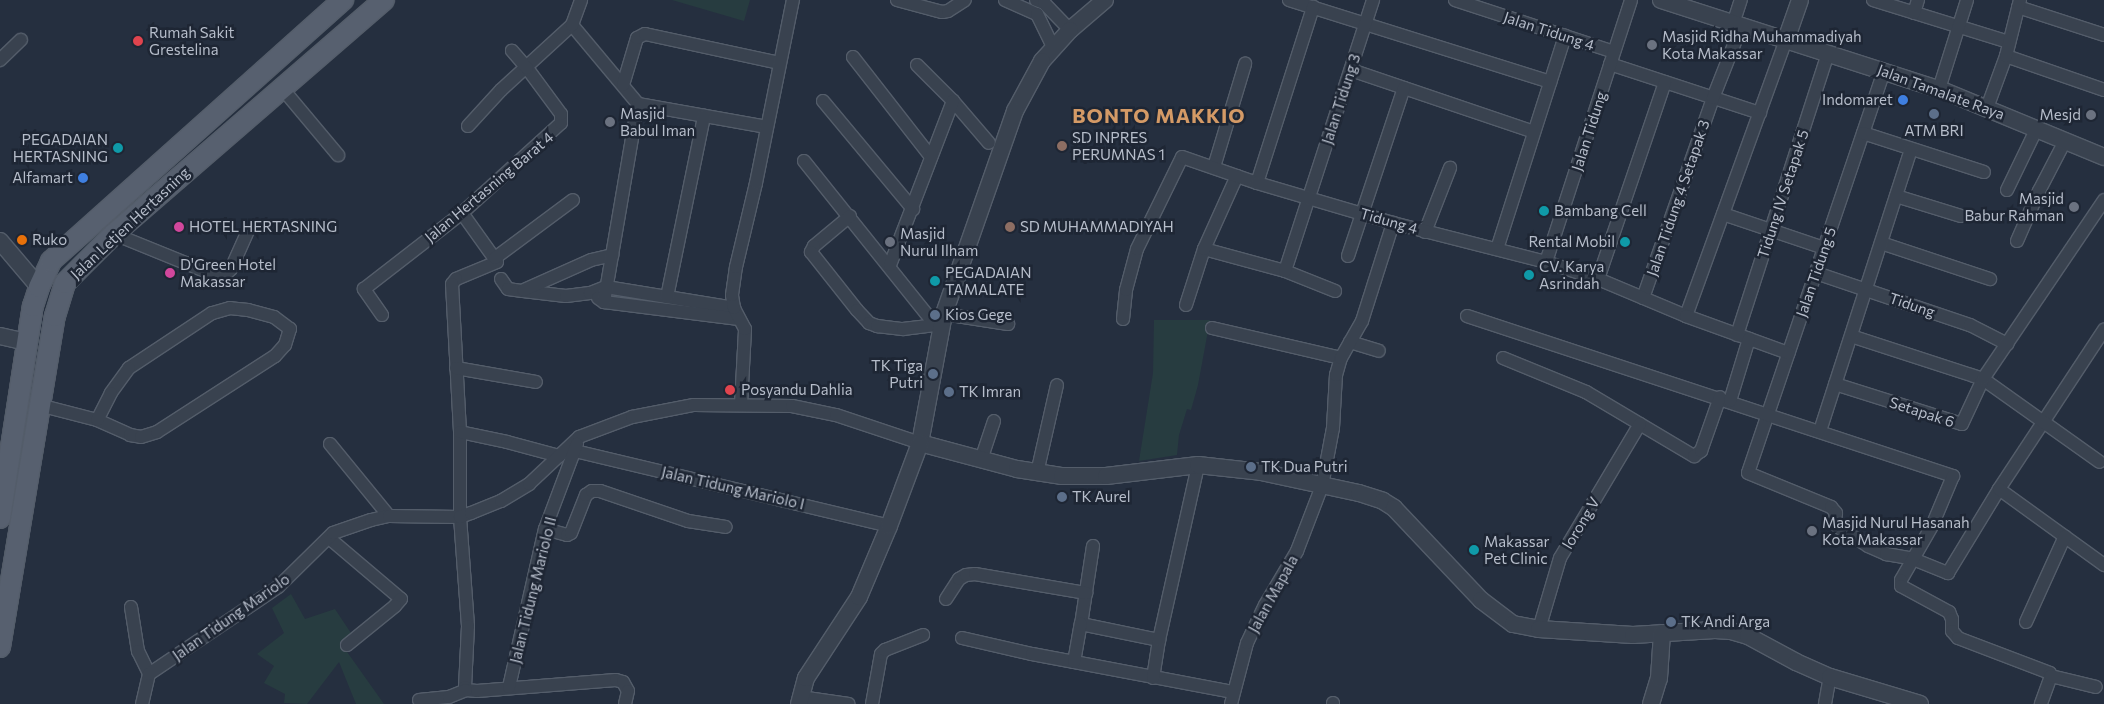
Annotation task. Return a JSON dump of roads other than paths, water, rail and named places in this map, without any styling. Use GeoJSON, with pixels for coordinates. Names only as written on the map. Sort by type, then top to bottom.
{"type":"FeatureCollection","features":[{"type":"Feature","properties":{"kind":"main road","name":"Jalan Letjen Hertasning"},"geometry":{"type":"LineString","coordinates":[[0,518],[32,306],[52,261],[343,0]]}},
{"type":"Feature","properties":{"kind":"main road","name":"Jalan Letjen Hertasning"},"geometry":{"type":"LineString","coordinates":[[0,646],[39,405],[60,293],[75,272],[114,234],[281,87],[384,0]]}},
{"type":"Feature","properties":{"kind":"main road"},"geometry":{"type":"LineString","coordinates":[[308,32],[326,50]]}},
{"type":"Feature","properties":{"kind":"street"},"geometry":{"type":"LineString","coordinates":[[468,126],[501,90],[572,25],[581,0]]}},
{"type":"Feature","properties":{"kind":"street"},"geometry":{"type":"LineString","coordinates":[[741,404],[745,329],[736,313],[732,294],[736,267],[793,0]]}},
{"type":"Feature","properties":{"kind":"street"},"geometry":{"type":"LineString","coordinates":[[897,0],[942,12],[948,11],[965,0]]}},
{"type":"Feature","properties":{"kind":"street"},"geometry":{"type":"LineString","coordinates":[[1005,0],[1039,6],[1070,30]]}},
{"type":"Feature","properties":{"kind":"street"},"geometry":{"type":"LineString","coordinates":[[849,704],[800,700],[806,678],[859,597],[890,526],[920,443],[940,323],[1015,111],[1030,80],[1054,48],[1070,30],[1106,0]]}},
{"type":"Feature","properties":{"kind":"street"},"geometry":{"type":"LineString","coordinates":[[1289,0],[1550,82]]}},
{"type":"Feature","properties":{"kind":"street","name":"Jalan Tidung 3"},"geometry":{"type":"LineString","coordinates":[[1285,271],[1373,0]]}},
{"type":"Feature","properties":{"kind":"street","name":"Jalan Tidung 4"},"geometry":{"type":"LineString","coordinates":[[1455,0],[1614,52]]}},
{"type":"Feature","properties":{"kind":"street","name":"Jalan Tidung"},"geometry":{"type":"LineString","coordinates":[[1546,262],[1631,0]]}},
{"type":"Feature","properties":{"kind":"street","name":"Jalan Tamalate Raya"},"geometry":{"type":"LineString","coordinates":[[1660,0],[1939,89],[2104,157]]}},
{"type":"Feature","properties":{"kind":"street","name":"Jalan Tidung 4 Setapak 3"},"geometry":{"type":"LineString","coordinates":[[1643,298],[1737,25],[1740,0]]}},
{"type":"Feature","properties":{"kind":"street"},"geometry":{"type":"LineString","coordinates":[[1686,316],[1800,0]]}},
{"type":"Feature","properties":{"kind":"street"},"geometry":{"type":"LineString","coordinates":[[1872,0],[2009,42]]}},
{"type":"Feature","properties":{"kind":"street"},"geometry":{"type":"LineString","coordinates":[[1914,13],[1918,0]]}},
{"type":"Feature","properties":{"kind":"street"},"geometry":{"type":"LineString","coordinates":[[1939,89],[1967,0]]}},
{"type":"Feature","properties":{"kind":"street"},"geometry":{"type":"LineString","coordinates":[[1987,108],[2006,56],[2019,3],[2104,35]]}},
{"type":"Feature","properties":{"kind":"street"},"geometry":{"type":"LineString","coordinates":[[1039,6],[1054,48]]}},
{"type":"Feature","properties":{"kind":"street"},"geometry":{"type":"LineString","coordinates":[[1257,183],[1313,7]]}},
{"type":"Feature","properties":{"kind":"street"},"geometry":{"type":"LineString","coordinates":[[572,25],[638,104],[767,127]]}},
{"type":"Feature","properties":{"kind":"street"},"geometry":{"type":"LineString","coordinates":[[623,85],[637,38],[645,34],[779,63]]}},
{"type":"Feature","properties":{"kind":"street"},"geometry":{"type":"LineString","coordinates":[[1497,249],[1565,36]]}},
{"type":"Feature","properties":{"kind":"street"},"geometry":{"type":"LineString","coordinates":[[0,60],[21,40]]}},
{"type":"Feature","properties":{"kind":"street","name":"Jalan Hertasning Barat 4"},"geometry":{"type":"LineString","coordinates":[[382,315],[364,289],[462,213],[561,124],[561,114],[512,51]]}},
{"type":"Feature","properties":{"kind":"street","name":"Tidung IV Setapak 5"},"geometry":{"type":"LineString","coordinates":[[1640,424],[1691,455],[1698,456],[1725,399],[1772,230],[1828,53]]}},
{"type":"Feature","properties":{"kind":"street"},"geometry":{"type":"LineString","coordinates":[[2006,56],[2104,90]]}},
{"type":"Feature","properties":{"kind":"street"},"geometry":{"type":"LineString","coordinates":[[853,57],[931,157]]}},
{"type":"Feature","properties":{"kind":"street"},"geometry":{"type":"LineString","coordinates":[[1214,167],[1245,64]]}},
{"type":"Feature","properties":{"kind":"street"},"geometry":{"type":"LineString","coordinates":[[1610,64],[1760,114]]}},
{"type":"Feature","properties":{"kind":"street"},"geometry":{"type":"LineString","coordinates":[[918,66],[953,101],[989,143]]}},
{"type":"Feature","properties":{"kind":"street"},"geometry":{"type":"LineString","coordinates":[[1351,70],[1534,132]]}},
{"type":"Feature","properties":{"kind":"street","name":"Jalan Tidung 5"},"geometry":{"type":"LineString","coordinates":[[1884,71],[1748,473],[1831,507],[1836,513],[1835,520],[1838,526],[1868,546],[1886,554],[1913,559]]}},
{"type":"Feature","properties":{"kind":"street"},"geometry":{"type":"LineString","coordinates":[[1598,279],[1665,82]]}},
{"type":"Feature","properties":{"kind":"street"},"geometry":{"type":"LineString","coordinates":[[281,87],[338,155]]}},
{"type":"Feature","properties":{"kind":"street"},"geometry":{"type":"LineString","coordinates":[[1348,256],[1404,88]]}},
{"type":"Feature","properties":{"kind":"street"},"geometry":{"type":"LineString","coordinates":[[823,101],[913,209]]}},
{"type":"Feature","properties":{"kind":"street"},"geometry":{"type":"LineString","coordinates":[[890,265],[953,101]]}},
{"type":"Feature","properties":{"kind":"street"},"geometry":{"type":"LineString","coordinates":[[604,302],[638,104]]}},
{"type":"Feature","properties":{"kind":"street"},"geometry":{"type":"LineString","coordinates":[[667,296],[704,116]]}},
{"type":"Feature","properties":{"kind":"street"},"geometry":{"type":"LineString","coordinates":[[2007,190],[2037,128]]}},
{"type":"Feature","properties":{"kind":"street"},"geometry":{"type":"LineString","coordinates":[[1863,133],[1984,172]]}},
{"type":"Feature","properties":{"kind":"street"},"geometry":{"type":"LineString","coordinates":[[2017,241],[2039,191],[2065,141]]}},
{"type":"Feature","properties":{"kind":"street"},"geometry":{"type":"LineString","coordinates":[[1820,431],[1911,149]]}},
{"type":"Feature","properties":{"kind":"street","name":"Tidung 4"},"geometry":{"type":"LineString","coordinates":[[1123,319],[1126,290],[1137,249],[1182,157],[1257,183],[1393,223],[1546,262],[1598,279],[1686,316],[1788,353]]}},
{"type":"Feature","properties":{"kind":"street"},"geometry":{"type":"LineString","coordinates":[[804,161],[940,323]]}},
{"type":"Feature","properties":{"kind":"street"},"geometry":{"type":"LineString","coordinates":[[1425,232],[1450,168]]}},
{"type":"Feature","properties":{"kind":"street"},"geometry":{"type":"LineString","coordinates":[[1186,305],[1204,249],[1237,176]]}},
{"type":"Feature","properties":{"kind":"street"},"geometry":{"type":"LineString","coordinates":[[1896,196],[1961,216]]}},
{"type":"Feature","properties":{"kind":"street"},"geometry":{"type":"LineString","coordinates":[[466,690],[464,682],[468,626],[460,517],[460,432],[453,281],[496,260],[572,200]]}},
{"type":"Feature","properties":{"kind":"street"},"geometry":{"type":"LineString","coordinates":[[1983,379],[2104,200]]}},
{"type":"Feature","properties":{"kind":"street"},"geometry":{"type":"LineString","coordinates":[[462,213],[496,260]]}},
{"type":"Feature","properties":{"kind":"street"},"geometry":{"type":"LineString","coordinates":[[1723,214],[1824,248]]}},
{"type":"Feature","properties":{"kind":"street"},"geometry":{"type":"LineString","coordinates":[[850,216],[814,246],[812,252],[869,323],[877,326],[903,329],[940,323],[1008,324]]}},
{"type":"Feature","properties":{"kind":"street","name":"Jalan Mapala"},"geometry":{"type":"LineString","coordinates":[[1232,698],[1247,643],[1265,605],[1297,551],[1322,486],[1333,428],[1334,384],[1341,358],[1362,321],[1393,223]]}},
{"type":"Feature","properties":{"kind":"street"},"geometry":{"type":"LineString","coordinates":[[114,234],[220,277],[231,269],[247,233]]}},
{"type":"Feature","properties":{"kind":"street"},"geometry":{"type":"LineString","coordinates":[[0,241],[39,287]]}},
{"type":"Feature","properties":{"kind":"street"},"geometry":{"type":"LineString","coordinates":[[1881,243],[1990,279]]}},
{"type":"Feature","properties":{"kind":"street"},"geometry":{"type":"LineString","coordinates":[[1204,249],[1285,271],[1335,291]]}},
{"type":"Feature","properties":{"kind":"street"},"geometry":{"type":"LineString","coordinates":[[522,291],[592,260],[612,255]]}},
{"type":"Feature","properties":{"kind":"street","name":"Tidung"},"geometry":{"type":"LineString","coordinates":[[1816,273],[1976,327],[2007,344]]}},
{"type":"Feature","properties":{"kind":"street"},"geometry":{"type":"LineString","coordinates":[[501,279],[508,289],[566,296],[590,293],[606,287],[667,296],[736,313]]}},
{"type":"Feature","properties":{"kind":"street"},"geometry":{"type":"LineString","coordinates":[[590,293],[604,302],[736,313]]}},
{"type":"Feature","properties":{"kind":"street"},"geometry":{"type":"LineString","coordinates":[[39,405],[97,420],[141,437],[157,432],[275,356],[285,345],[290,329],[274,317],[248,310],[230,308],[212,314],[129,368],[111,393],[97,420]]}},
{"type":"Feature","properties":{"kind":"street"},"geometry":{"type":"LineString","coordinates":[[1467,316],[1768,413],[1954,476],[1932,526],[1901,580],[1901,586],[1948,612],[1951,615],[1952,631],[1958,638],[2050,673],[2051,676],[2096,687]]}},
{"type":"Feature","properties":{"kind":"street"},"geometry":{"type":"LineString","coordinates":[[1212,328],[1341,358]]}},
{"type":"Feature","properties":{"kind":"street"},"geometry":{"type":"LineString","coordinates":[[1913,559],[1948,573],[1999,489],[2104,330]]}},
{"type":"Feature","properties":{"kind":"street"},"geometry":{"type":"LineString","coordinates":[[0,336],[27,342]]}},
{"type":"Feature","properties":{"kind":"street"},"geometry":{"type":"LineString","coordinates":[[1851,336],[1983,379],[2043,422],[2103,461]]}},
{"type":"Feature","properties":{"kind":"street"},"geometry":{"type":"LineString","coordinates":[[1350,342],[1379,351]]}},
{"type":"Feature","properties":{"kind":"street"},"geometry":{"type":"LineString","coordinates":[[1503,358],[1586,392],[1640,424]]}},
{"type":"Feature","properties":{"kind":"street"},"geometry":{"type":"LineString","coordinates":[[456,368],[536,382]]}},
{"type":"Feature","properties":{"kind":"street","name":"Setapak 6"},"geometry":{"type":"LineString","coordinates":[[1835,384],[1962,424],[1983,379]]}},
{"type":"Feature","properties":{"kind":"street"},"geometry":{"type":"LineString","coordinates":[[1037,473],[1058,385]]}},
{"type":"Feature","properties":{"kind":"street","name":"Jalan Tidung Mariolo"},"geometry":{"type":"LineString","coordinates":[[149,674],[278,588],[329,538],[353,525],[389,516],[460,517],[517,492],[535,479],[579,437],[600,428],[658,411],[694,405],[741,404],[812,409],[920,443]]}},
{"type":"Feature","properties":{"kind":"street"},"geometry":{"type":"LineString","coordinates":[[981,460],[994,421]]}},
{"type":"Feature","properties":{"kind":"street","name":"lorong V"},"geometry":{"type":"LineString","coordinates":[[1539,629],[1560,558],[1640,424]]}},
{"type":"Feature","properties":{"kind":"street"},"geometry":{"type":"LineString","coordinates":[[460,432],[558,456]]}},
{"type":"Feature","properties":{"kind":"street","name":"Jalan Tidung Mariolo II"},"geometry":{"type":"LineString","coordinates":[[509,687],[545,529],[576,451],[579,437]]}},
{"type":"Feature","properties":{"kind":"street"},"geometry":{"type":"LineString","coordinates":[[920,443],[1037,473],[1087,477],[1198,465],[1252,471],[1359,493],[1383,501],[1394,508],[1495,612],[1513,624],[1539,629],[1624,635],[1715,630],[1740,633],[1802,665],[1830,677],[1920,704]]}},
{"type":"Feature","properties":{"kind":"street"},"geometry":{"type":"LineString","coordinates":[[330,444],[389,516]]}},
{"type":"Feature","properties":{"kind":"street","name":"Jalan Tidung Mariolo I"},"geometry":{"type":"LineString","coordinates":[[576,451],[890,526]]}},
{"type":"Feature","properties":{"kind":"street"},"geometry":{"type":"LineString","coordinates":[[1153,678],[1159,640],[1198,465]]}},
{"type":"Feature","properties":{"kind":"street"},"geometry":{"type":"LineString","coordinates":[[1999,489],[2104,565]]}},
{"type":"Feature","properties":{"kind":"street"},"geometry":{"type":"LineString","coordinates":[[545,529],[568,535],[571,533],[586,495],[592,491],[600,491],[688,521],[726,527]]}},
{"type":"Feature","properties":{"kind":"street"},"geometry":{"type":"LineString","coordinates":[[2026,622],[2065,536]]}},
{"type":"Feature","properties":{"kind":"street"},"geometry":{"type":"LineString","coordinates":[[329,538],[401,599],[347,645]]}},
{"type":"Feature","properties":{"kind":"street"},"geometry":{"type":"LineString","coordinates":[[1074,662],[1093,546]]}},
{"type":"Feature","properties":{"kind":"street"},"geometry":{"type":"LineString","coordinates":[[946,599],[959,579],[966,575],[975,574],[1086,593]]}},
{"type":"Feature","properties":{"kind":"street"},"geometry":{"type":"LineString","coordinates":[[131,607],[138,651],[149,674],[142,704]]}},
{"type":"Feature","properties":{"kind":"street"},"geometry":{"type":"LineString","coordinates":[[1081,624],[1159,640]]}},
{"type":"Feature","properties":{"kind":"street"},"geometry":{"type":"LineString","coordinates":[[1651,704],[1659,678],[1662,633]]}},
{"type":"Feature","properties":{"kind":"street"},"geometry":{"type":"LineString","coordinates":[[872,704],[881,654],[885,650],[924,636]]}},
{"type":"Feature","properties":{"kind":"street"},"geometry":{"type":"LineString","coordinates":[[962,638],[1153,678],[1232,698]]}},
{"type":"Feature","properties":{"kind":"street"},"geometry":{"type":"LineString","coordinates":[[2042,704],[2051,676]]}},
{"type":"Feature","properties":{"kind":"street"},"geometry":{"type":"LineString","coordinates":[[1825,704],[1830,677]]}},
{"type":"Feature","properties":{"kind":"street"},"geometry":{"type":"LineString","coordinates":[[420,700],[449,697],[466,690],[608,679],[623,682],[628,691],[625,704]]}},
{"type":"Feature","properties":{"kind":"place","name":"Rumah Sakit Grestelina"},"geometry":{"type":"Point","coordinates":[138,41]}},
{"type":"Feature","properties":{"kind":"place","name":"Masjid Ridha Muhammadiyah Kota Makassar"},"geometry":{"type":"Point","coordinates":[1652,45]}},
{"type":"Feature","properties":{"kind":"place","name":"Indomaret"},"geometry":{"type":"Point","coordinates":[1903,100]}},
{"type":"Feature","properties":{"kind":"place","name":"ATM BRI"},"geometry":{"type":"Point","coordinates":[1934,114]}},
{"type":"Feature","properties":{"kind":"place","name":"Mesjd"},"geometry":{"type":"Point","coordinates":[2091,115]}},
{"type":"Feature","properties":{"kind":"place","name":"Masjid Babul Iman"},"geometry":{"type":"Point","coordinates":[610,122]}},
{"type":"Feature","properties":{"kind":"place","name":"SD INPRES PERUMNAS 1"},"geometry":{"type":"Point","coordinates":[1062,146]}},
{"type":"Feature","properties":{"kind":"place","name":"PEGADAIAN HERTASNING"},"geometry":{"type":"Point","coordinates":[118,148]}},
{"type":"Feature","properties":{"kind":"place","name":"Alfamart"},"geometry":{"type":"Point","coordinates":[83,178]}},
{"type":"Feature","properties":{"kind":"place","name":"Masjid Babur Rahman"},"geometry":{"type":"Point","coordinates":[2074,207]}},
{"type":"Feature","properties":{"kind":"place","name":"Bambang Cell"},"geometry":{"type":"Point","coordinates":[1544,211]}},
{"type":"Feature","properties":{"kind":"place","name":"HOTEL HERTASNING"},"geometry":{"type":"Point","coordinates":[179,227]}},
{"type":"Feature","properties":{"kind":"place","name":"SD MUHAMMADIYAH"},"geometry":{"type":"Point","coordinates":[1010,227]}},
{"type":"Feature","properties":{"kind":"place","name":"Ruko"},"geometry":{"type":"Point","coordinates":[22,240]}},
{"type":"Feature","properties":{"kind":"place","name":"Masjid Nurul Ilham"},"geometry":{"type":"Point","coordinates":[890,242]}},
{"type":"Feature","properties":{"kind":"place","name":"Rental Mobil"},"geometry":{"type":"Point","coordinates":[1625,242]}},
{"type":"Feature","properties":{"kind":"place","name":"D'Green Hotel Makassar"},"geometry":{"type":"Point","coordinates":[170,273]}},
{"type":"Feature","properties":{"kind":"place","name":"CV. Karya Asrindah"},"geometry":{"type":"Point","coordinates":[1529,275]}},
{"type":"Feature","properties":{"kind":"place","name":"PEGADAIAN TAMALATE"},"geometry":{"type":"Point","coordinates":[935,281]}},
{"type":"Feature","properties":{"kind":"place","name":"Kios Gege"},"geometry":{"type":"Point","coordinates":[935,315]}},
{"type":"Feature","properties":{"kind":"place","name":"TK Tiga Putri"},"geometry":{"type":"Point","coordinates":[933,374]}},
{"type":"Feature","properties":{"kind":"place","name":"Posyandu Dahlia"},"geometry":{"type":"Point","coordinates":[730,390]}},
{"type":"Feature","properties":{"kind":"place","name":"TK Imran"},"geometry":{"type":"Point","coordinates":[949,392]}},
{"type":"Feature","properties":{"kind":"place","name":"TK Dua Putri"},"geometry":{"type":"Point","coordinates":[1251,467]}},
{"type":"Feature","properties":{"kind":"place","name":"TK Aurel"},"geometry":{"type":"Point","coordinates":[1062,497]}},
{"type":"Feature","properties":{"kind":"place","name":"Masjid Nurul Hasanah Kota Makassar"},"geometry":{"type":"Point","coordinates":[1812,531]}},
{"type":"Feature","properties":{"kind":"place","name":"Makassar Pet Clinic"},"geometry":{"type":"Point","coordinates":[1474,550]}},
{"type":"Feature","properties":{"kind":"place","name":"TK Andi Arga"},"geometry":{"type":"Point","coordinates":[1671,622]}},
{"type":"Feature","properties":{"kind":"district","name":"BONTO MAKKIO"},"geometry":{"type":"Point","coordinates":[1159,115]}}]}
